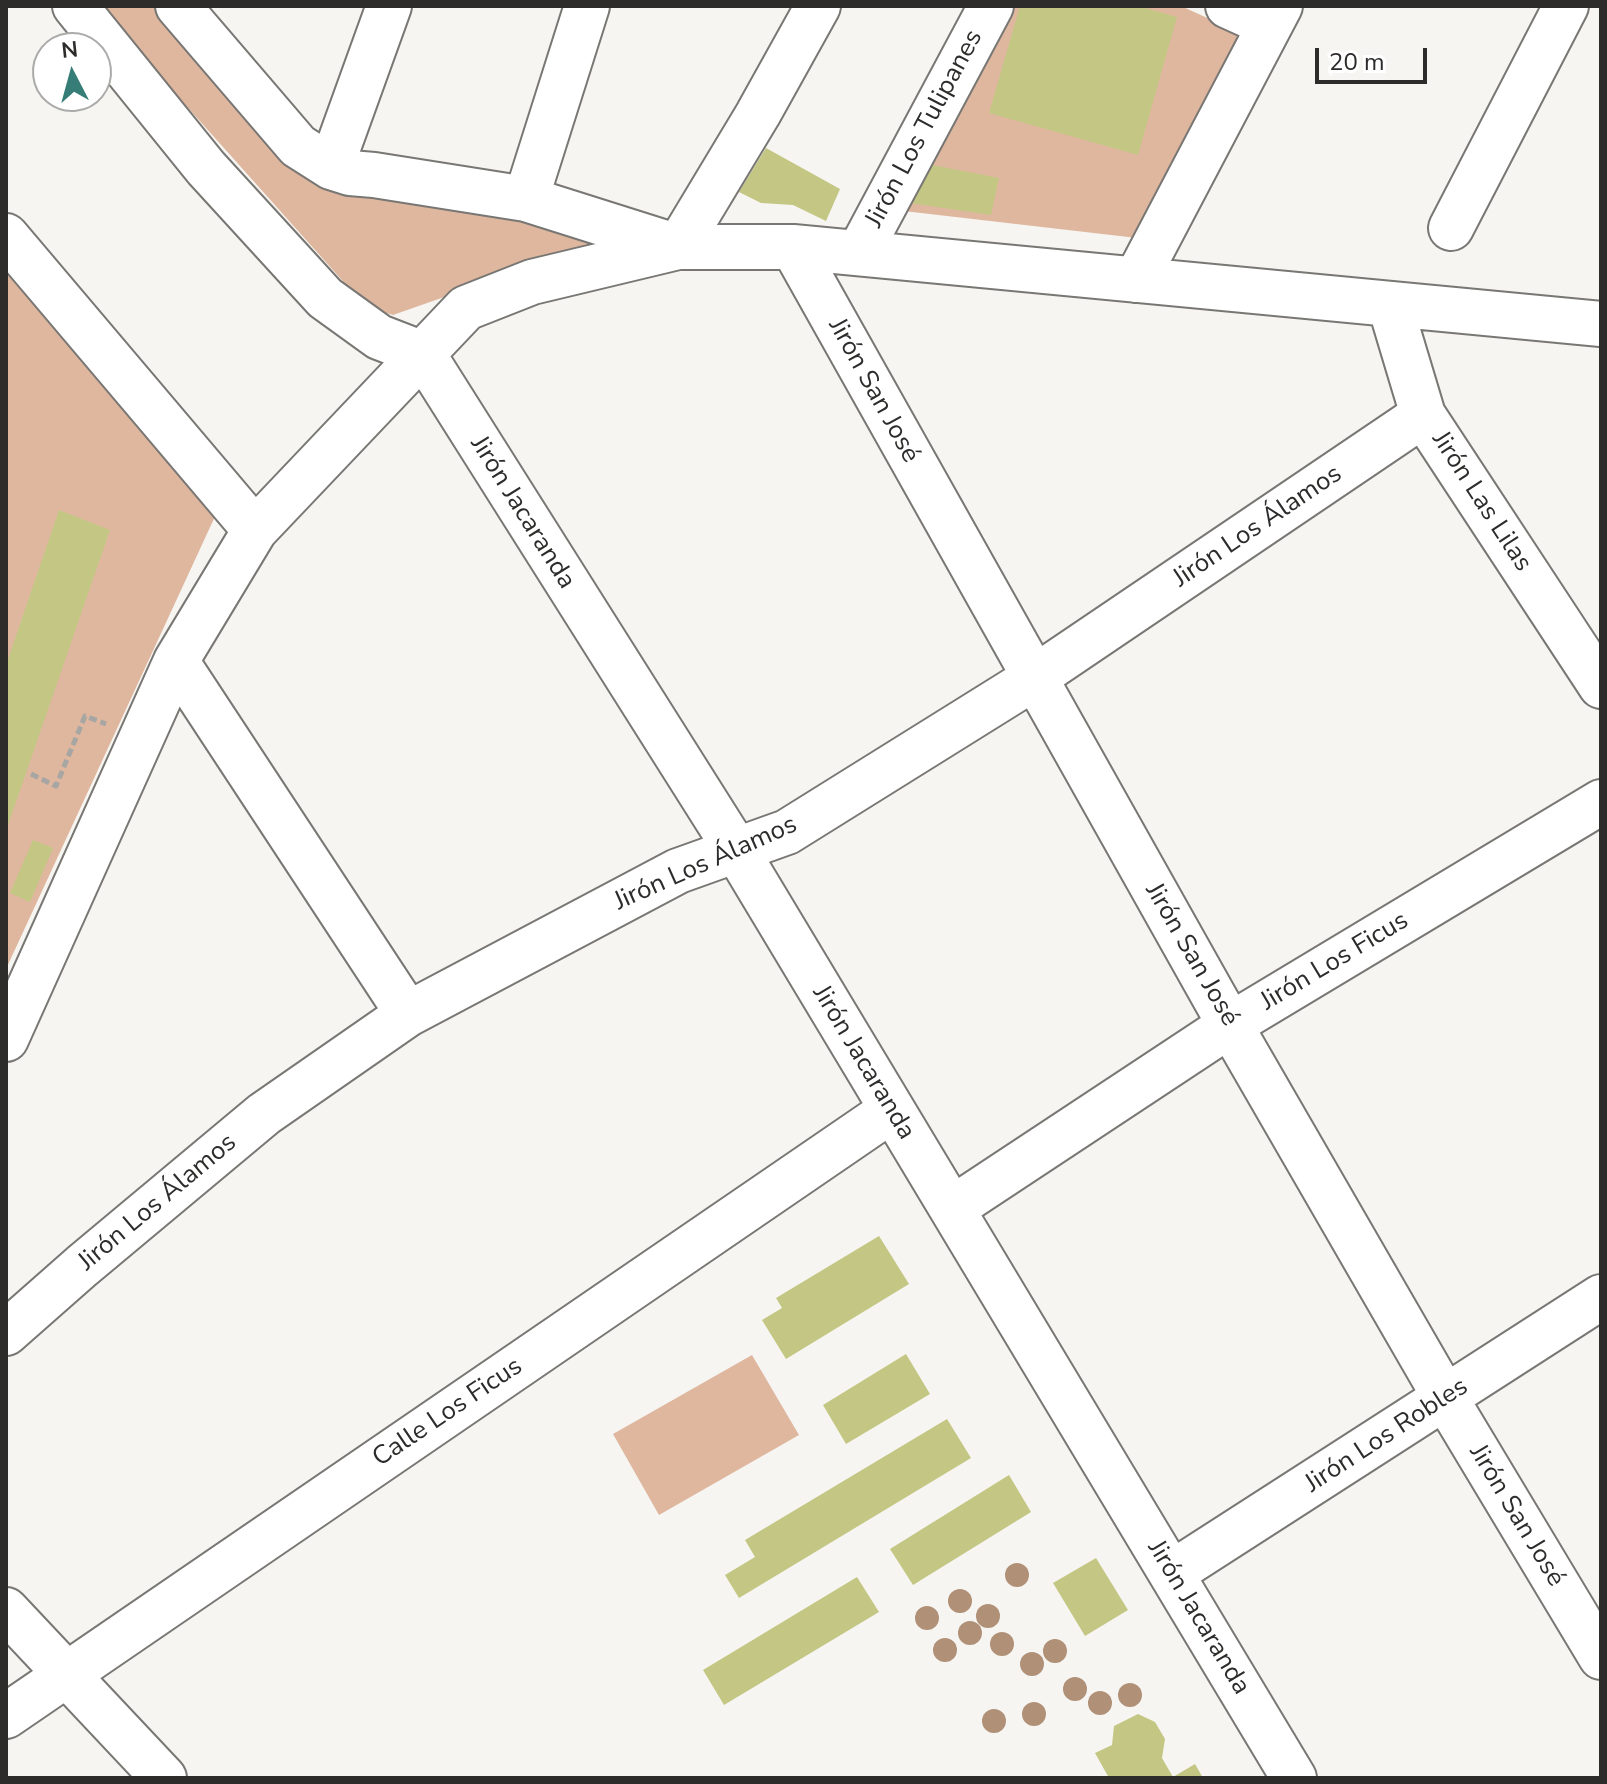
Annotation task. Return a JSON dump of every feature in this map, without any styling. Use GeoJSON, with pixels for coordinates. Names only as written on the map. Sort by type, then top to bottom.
{"type":"FeatureCollection","features":[{"type":"Feature","properties":{"kind":"street"},"geometry":{"type":"LineString","coordinates":[[75,6],[206,168],[325,298],[379,337],[423,354]]}},
{"type":"Feature","properties":{"kind":"street"},"geometry":{"type":"LineString","coordinates":[[178,6],[298,146],[331,167],[350,173],[526,199],[678,247]]}},
{"type":"Feature","properties":{"kind":"street"},"geometry":{"type":"LineString","coordinates":[[331,167],[389,6]]}},
{"type":"Feature","properties":{"kind":"street"},"geometry":{"type":"LineString","coordinates":[[526,199],[587,6]]}},
{"type":"Feature","properties":{"kind":"street"},"geometry":{"type":"LineString","coordinates":[[678,247],[818,6]]}},
{"type":"Feature","properties":{"kind":"street","name":"Jirón Los Tulipanes"},"geometry":{"type":"LineString","coordinates":[[859,253],[991,6]]}},
{"type":"Feature","properties":{"kind":"street"},"geometry":{"type":"LineString","coordinates":[[1136,280],[1275,16],[1228,6]]}},
{"type":"Feature","properties":{"kind":"street"},"geometry":{"type":"LineString","coordinates":[[1451,228],[1566,6]]}},
{"type":"Feature","properties":{"kind":"street"},"geometry":{"type":"LineString","coordinates":[[6,236],[255,530]]}},
{"type":"Feature","properties":{"kind":"street"},"geometry":{"type":"LineString","coordinates":[[6,1039],[176,661],[255,530],[466,308],[532,282],[678,247],[793,247],[1601,324]]}},
{"type":"Feature","properties":{"kind":"street","name":"Jirón San José"},"geometry":{"type":"LineString","coordinates":[[793,247],[1230,1025],[1446,1399],[1601,1657]]}},
{"type":"Feature","properties":{"kind":"street","name":"Jirón Las Lilas"},"geometry":{"type":"LineString","coordinates":[[1390,305],[1423,415],[1601,686]]}},
{"type":"Feature","properties":{"kind":"street","name":"Jirón Jacaranda"},"geometry":{"type":"LineString","coordinates":[[423,354],[735,848],[890,1111],[953,1208],[1294,1778]]}},
{"type":"Feature","properties":{"kind":"street","name":"Jirón Los Álamos"},"geometry":{"type":"LineString","coordinates":[[6,1333],[264,1114],[408,1014],[678,871],[735,848],[787,832],[1034,678],[1423,415]]}},
{"type":"Feature","properties":{"kind":"street"},"geometry":{"type":"LineString","coordinates":[[176,661],[408,1014]]}},
{"type":"Feature","properties":{"kind":"street","name":"Jirón Los Ficus"},"geometry":{"type":"LineString","coordinates":[[953,1208],[1230,1025],[1601,802]]}},
{"type":"Feature","properties":{"kind":"street","name":"Calle Los Ficus"},"geometry":{"type":"LineString","coordinates":[[6,1716],[890,1111]]}},
{"type":"Feature","properties":{"kind":"street","name":"Jirón Los Robles"},"geometry":{"type":"LineString","coordinates":[[1172,1573],[1601,1297]]}},
{"type":"Feature","properties":{"kind":"street"},"geometry":{"type":"LineString","coordinates":[[6,1610],[164,1778]]}},
{"type":"Feature","properties":{"kind":"path"},"geometry":{"type":"LineString","coordinates":[[31,774],[56,786],[85,716],[141,736]]}},
{"type":"Feature","properties":{"kind":"shaded area"},"geometry":{"type":"Polygon","coordinates":[[[97,6],[167,6],[305,162],[618,236],[393,315],[366,307],[97,6]]]}},
{"type":"Feature","properties":{"kind":"shaded area"},"geometry":{"type":"Polygon","coordinates":[[[1006,6],[1181,6],[1236,31],[1241,40],[1137,238],[895,210],[1006,6]]]}},
{"type":"Feature","properties":{"kind":"shaded area"},"geometry":{"type":"Polygon","coordinates":[[[6,270],[218,510],[6,969],[6,270]]]}},
{"type":"Feature","properties":{"kind":"shaded area"},"geometry":{"type":"Polygon","coordinates":[[[752,1355],[799,1435],[659,1515],[613,1434],[752,1355]]]}},
{"type":"Feature","properties":{"kind":"building"},"geometry":{"type":"Polygon","coordinates":[[[1020,6],[1138,6],[1177,17],[1138,155],[989,113],[1020,6]]]}},
{"type":"Feature","properties":{"kind":"building"},"geometry":{"type":"Polygon","coordinates":[[[766,148],[840,189],[826,221],[793,205],[761,203],[739,192],[766,148]]]}},
{"type":"Feature","properties":{"kind":"building"},"geometry":{"type":"Polygon","coordinates":[[[932,165],[999,178],[991,215],[910,203],[932,165]]]}},
{"type":"Feature","properties":{"kind":"building"},"geometry":{"type":"Polygon","coordinates":[[[59,510],[110,530],[6,831],[6,665],[59,510]]]}},
{"type":"Feature","properties":{"kind":"building"},"geometry":{"type":"Polygon","coordinates":[[[33,840],[53,848],[30,902],[10,893],[33,840]]]}},
{"type":"Feature","properties":{"kind":"building"},"geometry":{"type":"Polygon","coordinates":[[[879,1236],[909,1284],[786,1359],[762,1320],[782,1308],[776,1298],[879,1236]]]}},
{"type":"Feature","properties":{"kind":"building"},"geometry":{"type":"Polygon","coordinates":[[[906,1354],[930,1394],[846,1444],[823,1405],[906,1354]]]}},
{"type":"Feature","properties":{"kind":"building"},"geometry":{"type":"Polygon","coordinates":[[[947,1419],[971,1458],[739,1598],[725,1575],[755,1557],[745,1540],[947,1419]]]}},
{"type":"Feature","properties":{"kind":"building"},"geometry":{"type":"Polygon","coordinates":[[[1009,1475],[1031,1512],[913,1585],[890,1549],[1009,1475]]]}},
{"type":"Feature","properties":{"kind":"building"},"geometry":{"type":"Polygon","coordinates":[[[1096,1558],[1128,1610],[1085,1636],[1053,1583],[1096,1558]]]}},
{"type":"Feature","properties":{"kind":"building"},"geometry":{"type":"Polygon","coordinates":[[[857,1577],[879,1612],[724,1705],[703,1670],[857,1577]]]}},
{"type":"Feature","properties":{"kind":"building"},"geometry":{"type":"Polygon","coordinates":[[[1138,1714],[1155,1722],[1165,1739],[1162,1758],[1173,1777],[1195,1764],[1203,1778],[1109,1778],[1095,1753],[1112,1745],[1114,1726],[1138,1714]]]}}]}
